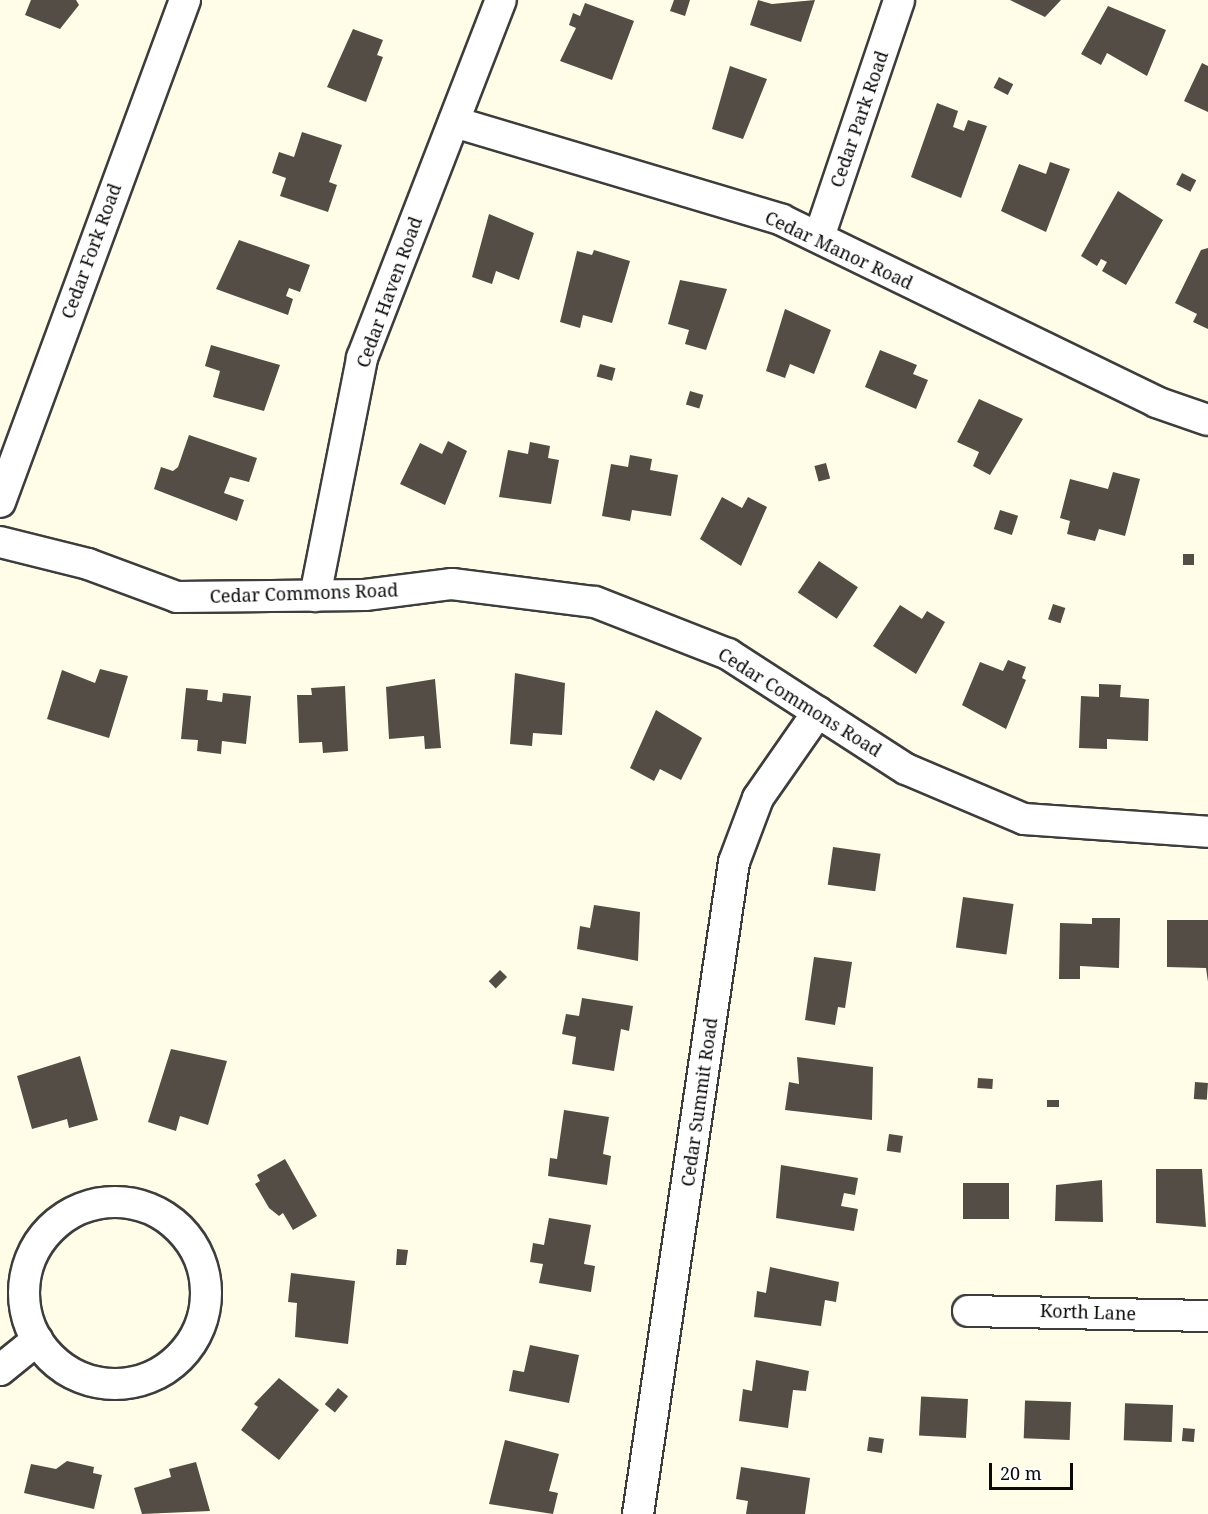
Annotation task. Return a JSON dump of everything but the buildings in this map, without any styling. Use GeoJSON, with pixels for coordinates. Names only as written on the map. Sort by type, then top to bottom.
{"type":"FeatureCollection","features":[{"type":"Feature","properties":{"kind":"street","name":"Cedar Fork Road"},"geometry":{"type":"LineString","coordinates":[[0,502],[185,0]]}},
{"type":"Feature","properties":{"kind":"street","name":"Cedar Haven Road"},"geometry":{"type":"LineString","coordinates":[[315,596],[362,358],[501,0]]}},
{"type":"Feature","properties":{"kind":"street","name":"Cedar Park Road"},"geometry":{"type":"LineString","coordinates":[[819,237],[900,0]]}},
{"type":"Feature","properties":{"kind":"street","name":"Cedar Manor Road"},"geometry":{"type":"LineString","coordinates":[[454,122],[782,219],[1155,402],[1208,420]]}},
{"type":"Feature","properties":{"kind":"street","name":"Cedar Commons Road"},"geometry":{"type":"LineString","coordinates":[[0,542],[88,564],[177,597],[315,596],[452,584],[595,602],[728,654],[906,769],[1024,819],[1208,832]]}},
{"type":"Feature","properties":{"kind":"street","name":"Cedar Summit Road"},"geometry":{"type":"LineString","coordinates":[[638,1514],[734,862],[759,798],[818,712]]}},
{"type":"Feature","properties":{"kind":"street"},"geometry":{"type":"LineString","coordinates":[[107,1202],[147,1207],[165,1216],[194,1246],[202,1264],[206,1305],[192,1343],[163,1371],[144,1379],[104,1384],[66,1369],[37,1340],[26,1312],[25,1281],[39,1244],[68,1215],[107,1202]]}},
{"type":"Feature","properties":{"kind":"street","name":"Korth Lane"},"geometry":{"type":"LineString","coordinates":[[968,1311],[1208,1316]]}},
{"type":"Feature","properties":{"kind":"street"},"geometry":{"type":"LineString","coordinates":[[0,1370],[37,1340]]}}]}
